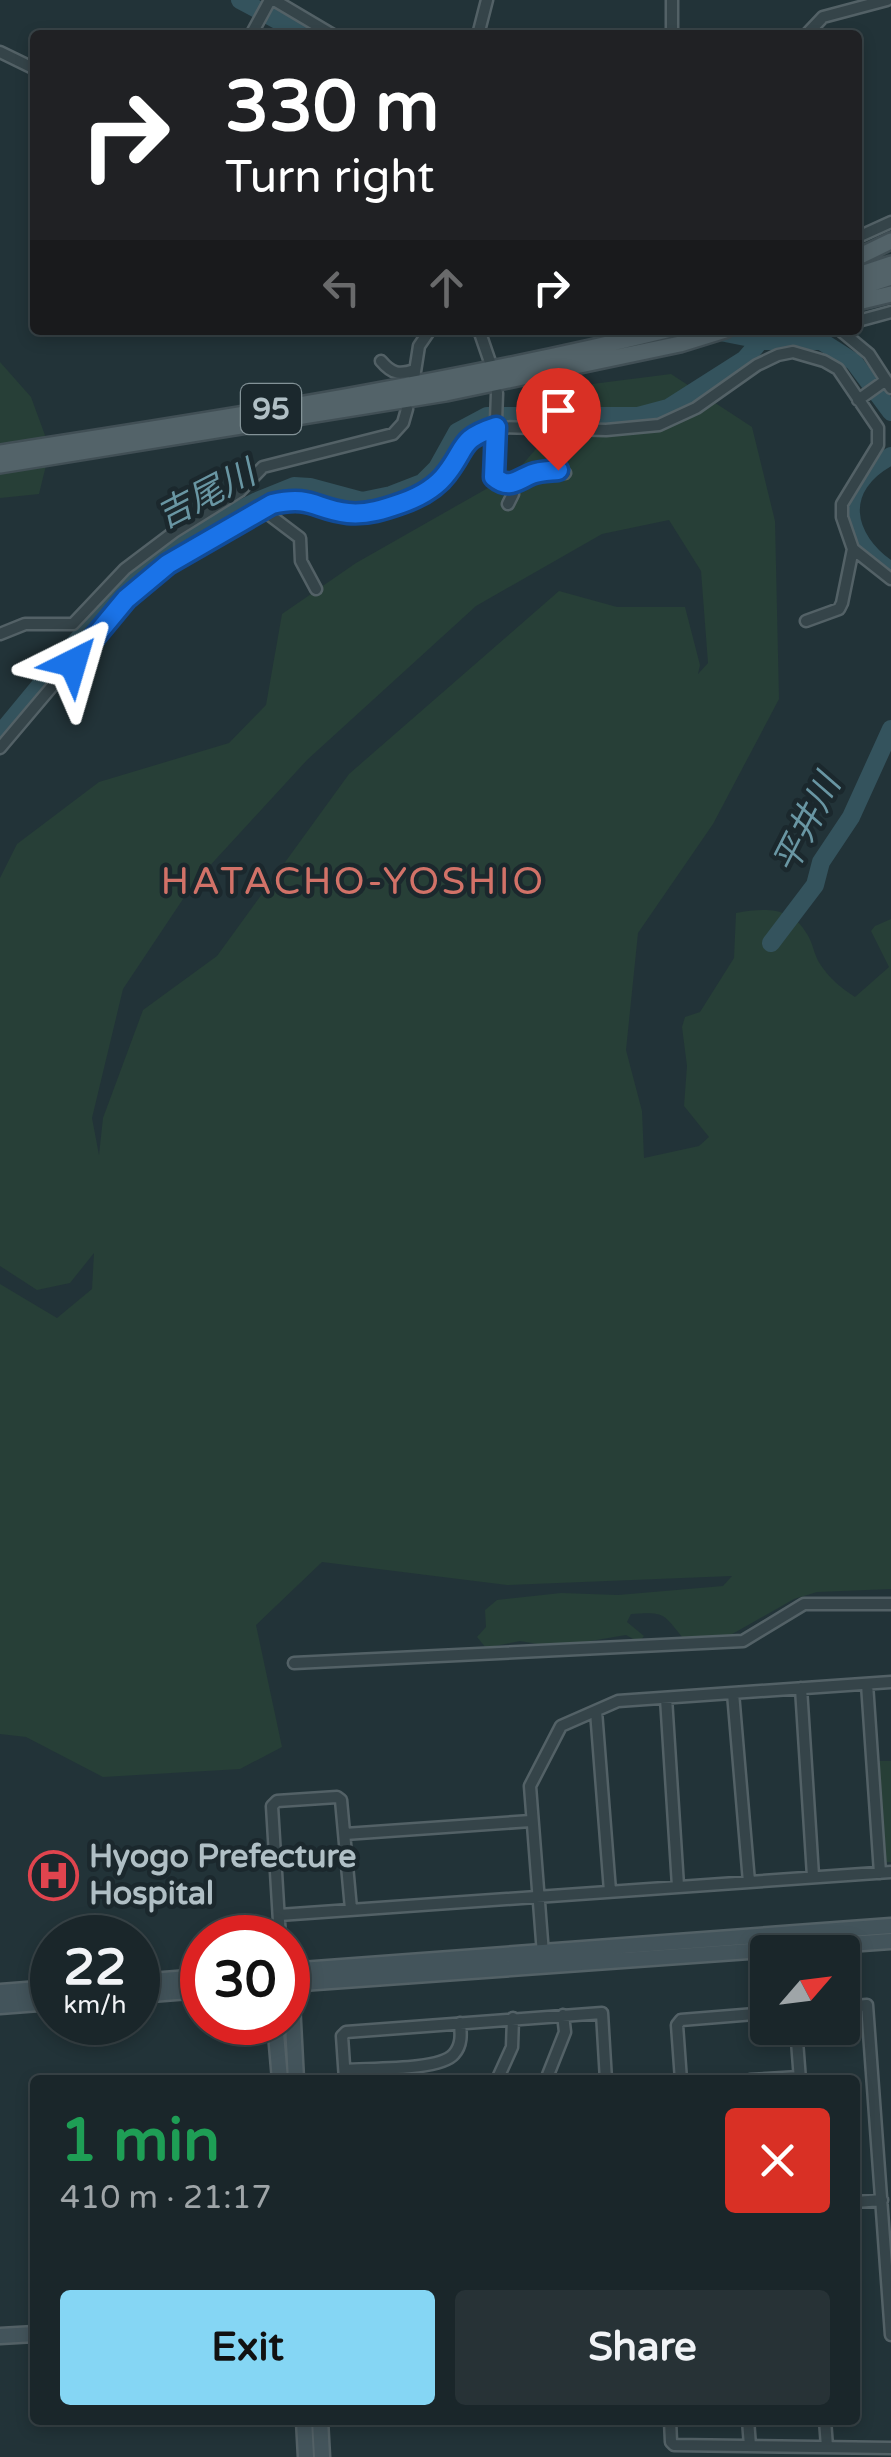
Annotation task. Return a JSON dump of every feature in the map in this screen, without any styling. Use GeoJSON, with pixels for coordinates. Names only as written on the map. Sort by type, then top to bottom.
{"type":"FeatureCollection","features":[{"type":"Feature","properties":{"kind":"main road"},"geometry":{"type":"LineString","coordinates":[[862,255],[891,241]]}},
{"type":"Feature","properties":{"kind":"main road"},"geometry":{"type":"LineString","coordinates":[[862,274],[891,264]]}},
{"type":"Feature","properties":{"kind":"main road"},"geometry":{"type":"LineString","coordinates":[[862,287],[891,276]]}},
{"type":"Feature","properties":{"kind":"main road"},"geometry":{"type":"LineString","coordinates":[[862,301],[891,294]]}},
{"type":"Feature","properties":{"kind":"main road","name":"95"},"geometry":{"type":"LineString","coordinates":[[0,453],[370,394],[542,361],[647,335]]}},
{"type":"Feature","properties":{"kind":"main road","name":"95"},"geometry":{"type":"LineString","coordinates":[[0,466],[446,393],[709,335]]}},
{"type":"Feature","properties":{"kind":"street"},"geometry":{"type":"LineString","coordinates":[[479,30],[487,0]]}},
{"type":"Feature","properties":{"kind":"street"},"geometry":{"type":"LineString","coordinates":[[672,0],[672,30]]}},
{"type":"Feature","properties":{"kind":"street"},"geometry":{"type":"LineString","coordinates":[[810,30],[822,17],[886,0]]}},
{"type":"Feature","properties":{"kind":"street"},"geometry":{"type":"LineString","coordinates":[[254,30],[271,1],[324,30]]}},
{"type":"Feature","properties":{"kind":"street"},"geometry":{"type":"LineString","coordinates":[[0,52],[30,67]]}},
{"type":"Feature","properties":{"kind":"street"},"geometry":{"type":"LineString","coordinates":[[862,234],[891,222]]}},
{"type":"Feature","properties":{"kind":"street"},"geometry":{"type":"LineString","coordinates":[[862,321],[891,312]]}},
{"type":"Feature","properties":{"kind":"street"},"geometry":{"type":"LineString","coordinates":[[381,360],[390,372],[414,374],[420,346],[427,335]]}},
{"type":"Feature","properties":{"kind":"street"},"geometry":{"type":"LineString","coordinates":[[481,335],[490,362]]}},
{"type":"Feature","properties":{"kind":"street"},"geometry":{"type":"LineString","coordinates":[[847,335],[869,354],[887,383],[859,399]]}},
{"type":"Feature","properties":{"kind":"street"},"geometry":{"type":"LineString","coordinates":[[0,748],[126,599],[168,564],[272,504],[301,500],[349,513],[370,513],[403,502],[439,482],[473,436],[497,425],[606,430],[659,425],[696,408],[756,365],[778,354],[793,352],[838,369],[878,428],[878,445],[842,504],[842,517],[853,549],[851,571],[839,609],[806,621]]}},
{"type":"Feature","properties":{"kind":"street"},"geometry":{"type":"LineString","coordinates":[[497,393],[494,477],[502,484],[511,484],[536,472],[565,473]]}},
{"type":"Feature","properties":{"kind":"street"},"geometry":{"type":"LineString","coordinates":[[74,627],[125,568],[240,491],[263,467],[393,434],[407,409]]}},
{"type":"Feature","properties":{"kind":"street"},"geometry":{"type":"LineString","coordinates":[[508,504],[513,494],[511,484]]}},
{"type":"Feature","properties":{"kind":"street"},"geometry":{"type":"LineString","coordinates":[[263,510],[300,538],[301,562],[316,588]]}},
{"type":"Feature","properties":{"kind":"street"},"geometry":{"type":"LineString","coordinates":[[853,549],[891,579]]}},
{"type":"Feature","properties":{"kind":"street"},"geometry":{"type":"LineString","coordinates":[[0,634],[26,624],[74,627],[88,642]]}},
{"type":"Feature","properties":{"kind":"street"},"geometry":{"type":"LineString","coordinates":[[294,1663],[743,1641],[804,1604],[891,1604]]}},
{"type":"Feature","properties":{"kind":"street"},"geometry":{"type":"LineString","coordinates":[[543,1954],[530,1786],[556,1731],[618,1701],[891,1682]]}},
{"type":"Feature","properties":{"kind":"street"},"geometry":{"type":"LineString","coordinates":[[351,1909],[341,1800],[337,1797],[277,1802],[272,1806],[279,1915],[886,1872],[868,1684]]}},
{"type":"Feature","properties":{"kind":"street"},"geometry":{"type":"LineString","coordinates":[[801,1688],[813,1876]]}},
{"type":"Feature","properties":{"kind":"street"},"geometry":{"type":"LineString","coordinates":[[732,1694],[749,1882]]}},
{"type":"Feature","properties":{"kind":"street"},"geometry":{"type":"LineString","coordinates":[[666,1698],[678,1886]]}},
{"type":"Feature","properties":{"kind":"street"},"geometry":{"type":"LineString","coordinates":[[596,1711],[610,1892]]}},
{"type":"Feature","properties":{"kind":"street"},"geometry":{"type":"LineString","coordinates":[[344,1834],[531,1820]]}},
{"type":"Feature","properties":{"kind":"street"},"geometry":{"type":"LineString","coordinates":[[310,1977],[891,1926]]}},
{"type":"Feature","properties":{"kind":"street"},"geometry":{"type":"LineString","coordinates":[[860,1944],[891,1942]]}},
{"type":"Feature","properties":{"kind":"street"},"geometry":{"type":"LineString","coordinates":[[310,1978],[750,1952]]}},
{"type":"Feature","properties":{"kind":"street"},"geometry":{"type":"LineString","coordinates":[[0,1992],[30,1990]]}},
{"type":"Feature","properties":{"kind":"street"},"geometry":{"type":"LineString","coordinates":[[0,2006],[30,2004]]}},
{"type":"Feature","properties":{"kind":"street"},"geometry":{"type":"LineString","coordinates":[[860,2006],[867,2005],[891,2335]]}},
{"type":"Feature","properties":{"kind":"street"},"geometry":{"type":"LineString","coordinates":[[460,2023],[455,2053],[438,2063],[345,2075],[342,2036],[346,2032],[513,2018],[602,2013],[606,2075]]}},
{"type":"Feature","properties":{"kind":"street"},"geometry":{"type":"LineString","coordinates":[[682,2075],[677,2026],[681,2020],[750,2014]]}},
{"type":"Feature","properties":{"kind":"street"},"geometry":{"type":"LineString","coordinates":[[548,2075],[565,2032],[563,2015]]}},
{"type":"Feature","properties":{"kind":"street"},"geometry":{"type":"LineString","coordinates":[[498,2075],[512,2047],[513,2018]]}},
{"type":"Feature","properties":{"kind":"street"},"geometry":{"type":"LineString","coordinates":[[277,2045],[280,2075]]}},
{"type":"Feature","properties":{"kind":"street"},"geometry":{"type":"LineString","coordinates":[[293,2045],[296,2075]]}},
{"type":"Feature","properties":{"kind":"street"},"geometry":{"type":"LineString","coordinates":[[797,2045],[800,2075]]}},
{"type":"Feature","properties":{"kind":"street"},"geometry":{"type":"LineString","coordinates":[[860,2202],[882,2200]]}},
{"type":"Feature","properties":{"kind":"street"},"geometry":{"type":"LineString","coordinates":[[0,2336],[30,2334]]}},
{"type":"Feature","properties":{"kind":"street"},"geometry":{"type":"LineString","coordinates":[[304,2425],[306,2457]]}},
{"type":"Feature","properties":{"kind":"street"},"geometry":{"type":"LineString","coordinates":[[320,2425],[322,2457]]}},
{"type":"Feature","properties":{"kind":"street"},"geometry":{"type":"LineString","coordinates":[[670,2425],[674,2445],[891,2448]]}},
{"type":"Feature","properties":{"kind":"street"},"geometry":{"type":"LineString","coordinates":[[748,2425],[750,2446]]}},
{"type":"Feature","properties":{"kind":"street"},"geometry":{"type":"LineString","coordinates":[[825,2425],[827,2447]]}},
{"type":"Feature","properties":{"kind":"green space"},"geometry":{"type":"Polygon","coordinates":[[[0,362],[31,397],[50,449],[39,494],[0,498],[0,362]]]}},
{"type":"Feature","properties":{"kind":"green space"},"geometry":{"type":"Polygon","coordinates":[[[671,374],[752,427],[775,521],[779,699],[713,824],[638,933],[626,1050],[642,1111],[644,1158],[699,1146],[709,1137],[684,1106],[687,1066],[682,1027],[685,1017],[700,1012],[734,958],[736,913],[767,910],[793,918],[807,934],[824,969],[855,997],[889,967],[871,931],[891,919],[891,1589],[817,1592],[794,1599],[727,1637],[685,1640],[664,1616],[643,1613],[631,1614],[627,1622],[644,1636],[639,1642],[626,1635],[555,1647],[520,1641],[486,1648],[477,1637],[486,1627],[485,1610],[497,1600],[561,1593],[618,1595],[723,1586],[732,1576],[507,1585],[322,1562],[256,1625],[282,1747],[240,1769],[103,1777],[26,1737],[0,1734],[0,1284],[57,1318],[92,1289],[94,1253],[70,1283],[37,1290],[0,1266],[0,878],[17,844],[99,782],[229,743],[266,705],[282,614],[356,563],[516,472],[592,384],[671,374]],[[669,520],[602,534],[476,606],[307,760],[193,884],[123,989],[92,1118],[99,1155],[103,1118],[143,1010],[217,956],[349,774],[559,591],[617,607],[685,607],[700,665],[698,674],[708,663],[701,571],[669,520]]]}},
{"type":"Feature","properties":{"kind":"green space"},"geometry":{"type":"Polygon","coordinates":[[[879,1761],[891,1761],[891,1862],[886,1862],[879,1761]]]}},
{"type":"Feature","properties":{"kind":"waterway"},"geometry":{"type":"LineString","coordinates":[[240,0],[296,30]]}},
{"type":"Feature","properties":{"kind":"waterway"},"geometry":{"type":"LineString","coordinates":[[735,335],[766,341],[821,341],[854,362],[891,412]]}},
{"type":"Feature","properties":{"kind":"waterway","name":"吉尾川"},"geometry":{"type":"LineString","coordinates":[[0,734],[128,579],[180,540],[294,486],[362,501],[422,483],[437,468],[457,432],[487,416],[638,416],[668,408],[745,359],[761,340]]}},
{"type":"Feature","properties":{"kind":"waterway","name":"平井川"},"geometry":{"type":"LineString","coordinates":[[891,456],[872,468],[860,482],[851,513],[862,544],[891,571]]}},
{"type":"Feature","properties":{"kind":"waterway","name":"平井川"},"geometry":{"type":"LineString","coordinates":[[771,943],[815,885],[821,862],[851,817],[891,729]]}},
{"type":"Feature","properties":{"kind":"place","name":"Hyogo Prefecture Hospital"},"geometry":{"type":"Point","coordinates":[54,1875]}},
{"type":"Feature","properties":{"kind":"district","name":"HATACHO-YOSHIO"},"geometry":{"type":"Point","coordinates":[353,882]}},
{"type":"Feature","properties":{"kind":"route"},"geometry":{"type":"LineString","coordinates":[[73,663],[126,599],[168,564],[272,504],[311,501],[349,513],[370,513],[403,502],[424,494],[439,482],[473,436],[496,427],[494,477],[502,484],[536,472],[558,470]]}}]}
